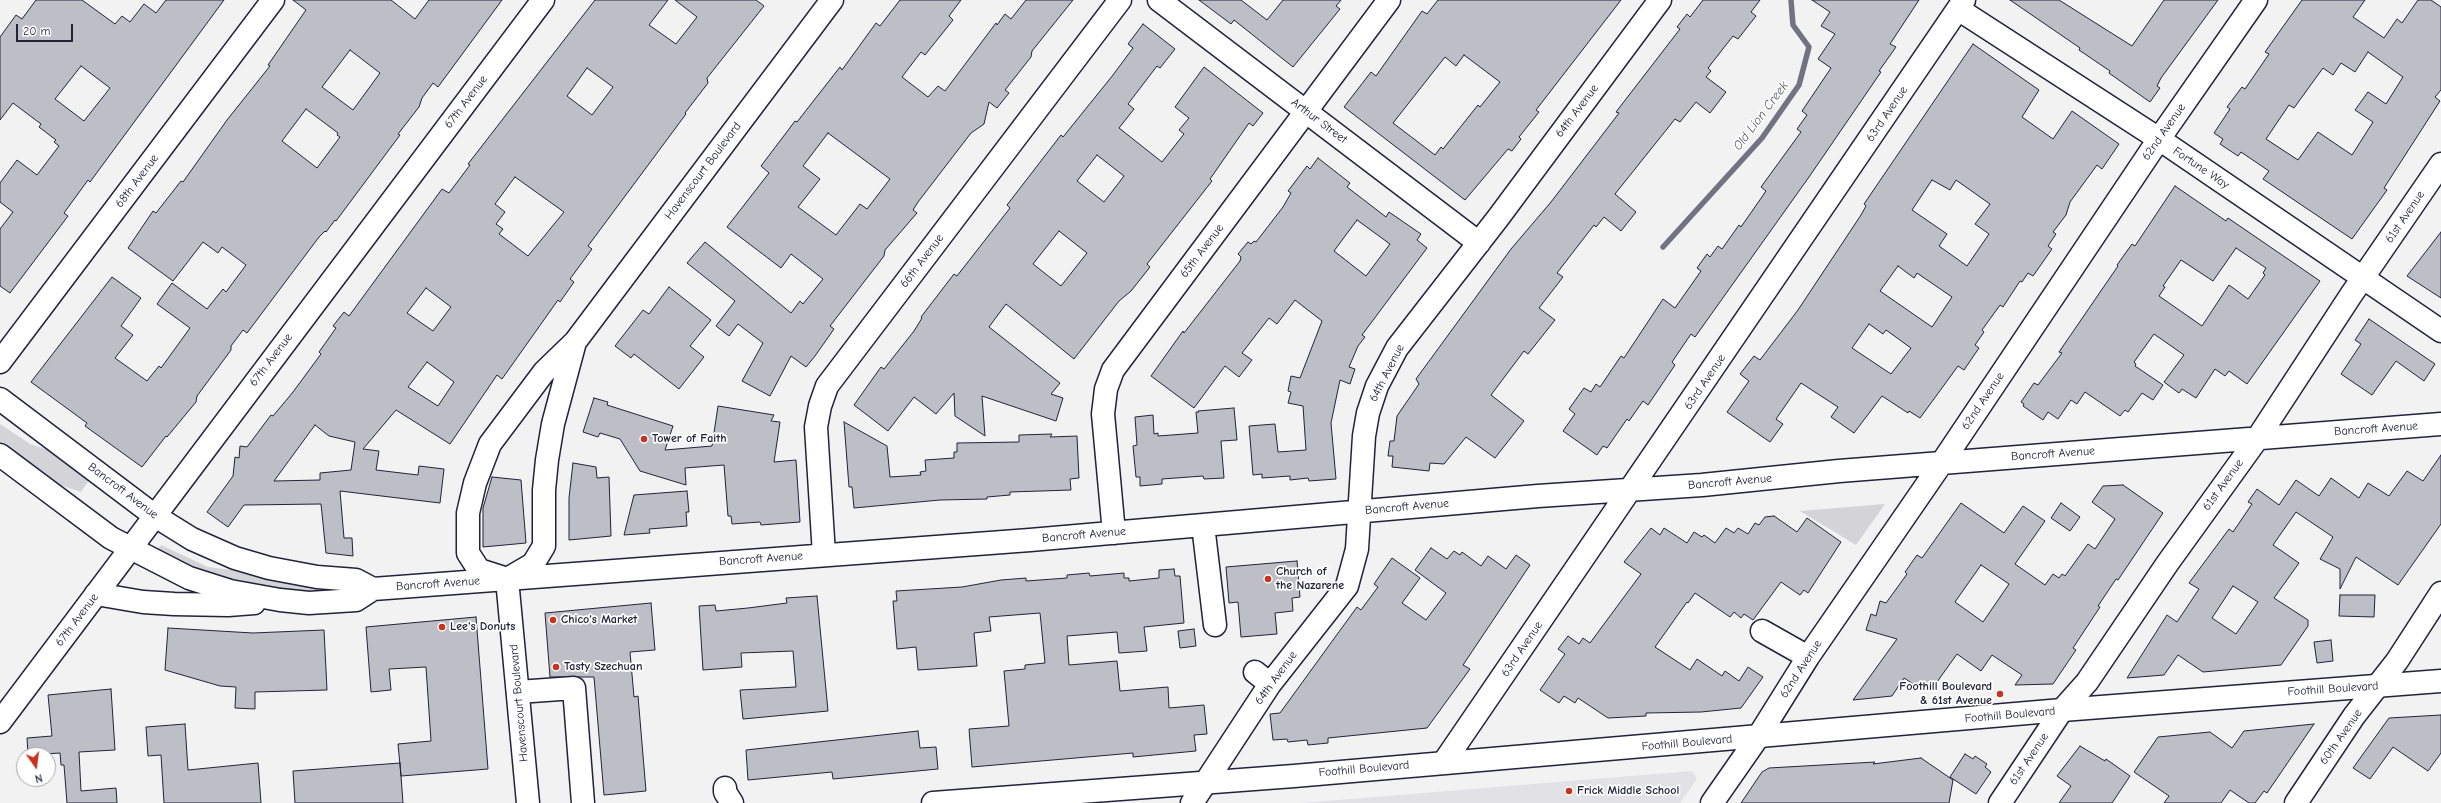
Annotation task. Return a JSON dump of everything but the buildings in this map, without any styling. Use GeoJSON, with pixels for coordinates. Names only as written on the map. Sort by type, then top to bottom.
{"type":"FeatureCollection","features":[{"type":"Feature","properties":{"kind":"street","name":"68th Avenue"},"geometry":{"type":"LineString","coordinates":[[0,362],[273,0]]}},
{"type":"Feature","properties":{"kind":"street","name":"67th Avenue"},"geometry":{"type":"LineString","coordinates":[[0,722],[543,0]]}},
{"type":"Feature","properties":{"kind":"street","name":"Havenscourt Boulevard"},"geometry":{"type":"LineString","coordinates":[[575,342],[553,424],[547,460],[544,490],[544,546],[533,564],[507,579],[479,570],[468,553],[468,513],[475,483],[490,444],[544,372],[575,342],[832,0]]}},
{"type":"Feature","properties":{"kind":"street","name":"66th Avenue"},"geometry":{"type":"LineString","coordinates":[[824,555],[816,427],[820,406],[827,386],[1120,0]]}},
{"type":"Feature","properties":{"kind":"street","name":"Arthur Street"},"geometry":{"type":"LineString","coordinates":[[1159,0],[1479,243]]}},
{"type":"Feature","properties":{"kind":"street","name":"65th Avenue"},"geometry":{"type":"LineString","coordinates":[[1114,533],[1103,414],[1106,389],[1113,370],[1389,0]]}},
{"type":"Feature","properties":{"kind":"street","name":"64th Avenue"},"geometry":{"type":"LineString","coordinates":[[1192,803],[1206,782],[1262,678],[1347,586],[1357,549],[1364,436],[1368,414],[1378,386],[1397,348],[1479,243],[1660,0]]}},
{"type":"Feature","properties":{"kind":"street","name":"62nd Avenue"},"geometry":{"type":"LineString","coordinates":[[1712,803],[1758,737],[1808,657],[1941,464],[2159,139],[2256,0]]}},
{"type":"Feature","properties":{"kind":"street","name":"Fortune Way"},"geometry":{"type":"LineString","coordinates":[[1961,4],[2441,330]]}},
{"type":"Feature","properties":{"kind":"street","name":"63rd Avenue"},"geometry":{"type":"LineString","coordinates":[[1444,762],[1631,490],[1961,4]]}},
{"type":"Feature","properties":{"kind":"street","name":"61st Avenue"},"geometry":{"type":"LineString","coordinates":[[2000,803],[2062,710],[2087,682],[2190,531],[2257,439],[2363,278],[2441,164]]}},
{"type":"Feature","properties":{"kind":"street","name":"Bancroft Avenue"},"geometry":{"type":"LineString","coordinates":[[0,399],[155,516],[192,539],[236,558],[269,568],[317,577],[356,580],[373,589]]}},
{"type":"Feature","properties":{"kind":"street","name":"Bancroft Avenue"},"geometry":{"type":"LineString","coordinates":[[0,455],[111,538],[189,578],[230,591],[280,600],[309,603],[356,600],[373,589],[1114,533],[1359,511],[2441,424]]}},
{"type":"Feature","properties":{"kind":"street"},"geometry":{"type":"LineString","coordinates":[[1203,525],[1215,626]]}},
{"type":"Feature","properties":{"kind":"street","name":"Havenscourt Boulevard"},"geometry":{"type":"LineString","coordinates":[[507,579],[528,803]]}},
{"type":"Feature","properties":{"kind":"street","name":"60th Avenue"},"geometry":{"type":"LineString","coordinates":[[2296,803],[2354,716],[2380,686],[2441,593]]}},
{"type":"Feature","properties":{"kind":"street"},"geometry":{"type":"LineString","coordinates":[[96,594],[136,601],[174,604],[228,605],[280,600]]}},
{"type":"Feature","properties":{"kind":"street"},"geometry":{"type":"LineString","coordinates":[[1762,631],[1808,657]]}},
{"type":"Feature","properties":{"kind":"street","name":"Foothill Boulevard"},"geometry":{"type":"LineString","coordinates":[[933,803],[1758,737],[2062,710],[2441,681]]}},
{"type":"Feature","properties":{"kind":"street"},"geometry":{"type":"LineString","coordinates":[[518,692],[574,688],[583,803]]}},
{"type":"Feature","properties":{"kind":"shaded area"},"geometry":{"type":"Polygon","coordinates":[[[0,424],[30,444],[52,451],[90,478],[81,492],[51,482],[0,443],[0,424]]]}},
{"type":"Feature","properties":{"kind":"shaded area"},"geometry":{"type":"Polygon","coordinates":[[[1885,504],[1856,545],[1800,511],[1885,504]]]}},
{"type":"Feature","properties":{"kind":"shaded area"},"geometry":{"type":"Polygon","coordinates":[[[161,545],[208,567],[232,570],[303,586],[357,591],[303,592],[238,583],[195,570],[161,553],[158,549],[161,545]]]}},
{"type":"Feature","properties":{"kind":"shaded area","name":"Frick Middle School"},"geometry":{"type":"Polygon","coordinates":[[[1692,771],[1697,779],[1680,803],[1301,803],[1692,771]]]}},
{"type":"Feature","properties":{"kind":"waterway","name":"Old Lion Creek"},"geometry":{"type":"LineString","coordinates":[[1663,247],[1762,138],[1799,85],[1809,47],[1793,25],[1791,0]]}},
{"type":"Feature","properties":{"kind":"place","name":"Tower of Faith"},"geometry":{"type":"Point","coordinates":[644,439]}},
{"type":"Feature","properties":{"kind":"place","name":"Church of the Nazarene"},"geometry":{"type":"Point","coordinates":[1268,579]}},
{"type":"Feature","properties":{"kind":"place","name":"Chico's Market"},"geometry":{"type":"Point","coordinates":[553,620]}},
{"type":"Feature","properties":{"kind":"place","name":"Lee's Donuts"},"geometry":{"type":"Point","coordinates":[442,627]}},
{"type":"Feature","properties":{"kind":"place","name":"Tasty Szechuan"},"geometry":{"type":"Point","coordinates":[556,667]}},
{"type":"Feature","properties":{"kind":"place","name":"Foothill Boulevard & 61st Avenue"},"geometry":{"type":"Point","coordinates":[2000,694]}},
{"type":"Feature","properties":{"kind":"place","name":"Frick Middle School"},"geometry":{"type":"Point","coordinates":[1569,791]}}]}
